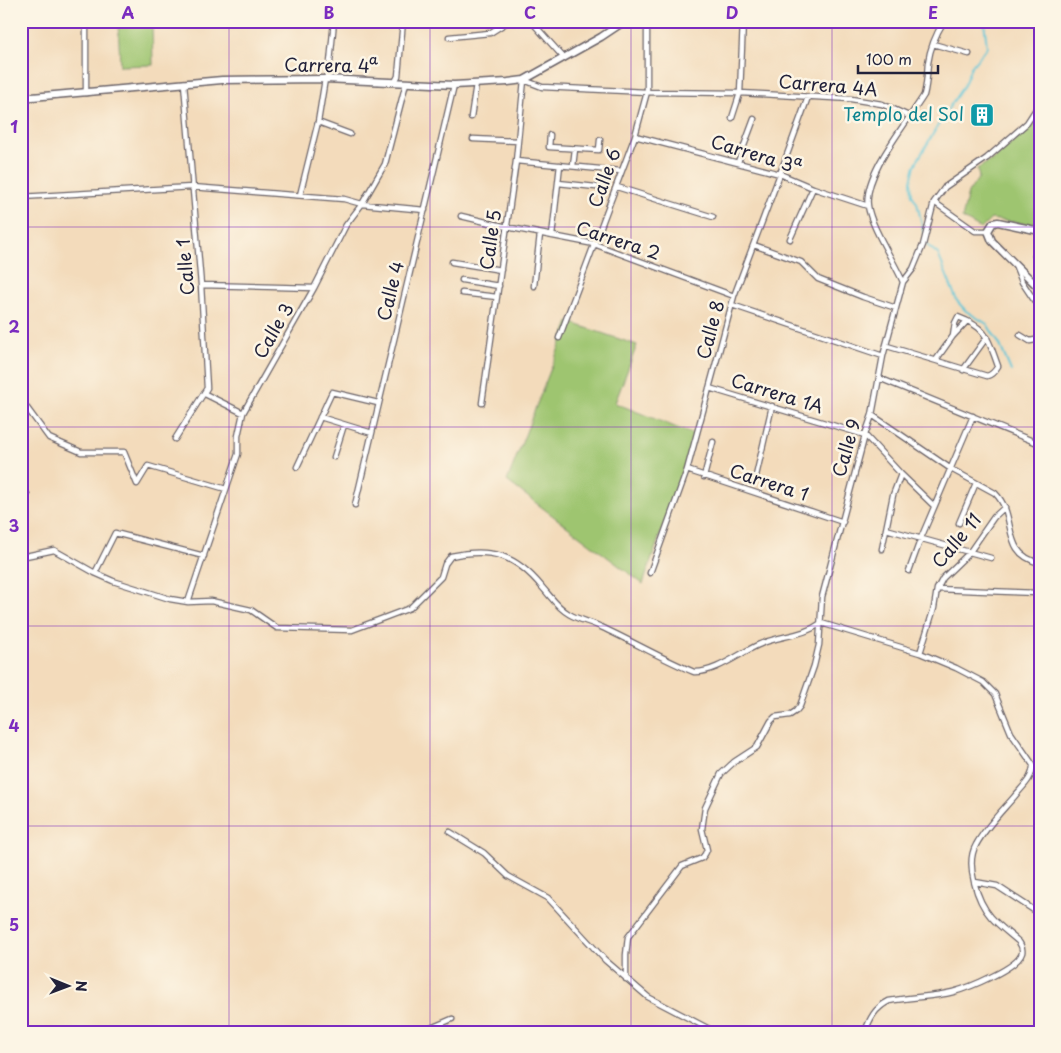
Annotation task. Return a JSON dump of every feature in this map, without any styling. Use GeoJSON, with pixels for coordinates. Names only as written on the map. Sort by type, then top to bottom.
{"type":"FeatureCollection","features":[{"type":"Feature","properties":{"kind":"street"},"geometry":{"type":"LineString","coordinates":[[86,21],[86,93]]}},
{"type":"Feature","properties":{"kind":"street"},"geometry":{"type":"LineString","coordinates":[[300,195],[318,122],[325,79],[329,73],[334,21]]}},
{"type":"Feature","properties":{"kind":"street"},"geometry":{"type":"LineString","coordinates":[[395,82],[398,76],[403,21]]}},
{"type":"Feature","properties":{"kind":"street"},"geometry":{"type":"LineString","coordinates":[[496,21],[499,27]]}},
{"type":"Feature","properties":{"kind":"street"},"geometry":{"type":"LineString","coordinates":[[449,37],[490,33],[508,21]]}},
{"type":"Feature","properties":{"kind":"street"},"geometry":{"type":"LineString","coordinates":[[531,21],[564,58]]}},
{"type":"Feature","properties":{"kind":"street","name":"Carrera 4ª"},"geometry":{"type":"LineString","coordinates":[[21,98],[222,80],[325,79],[454,85],[524,80],[601,37],[625,21]]}},
{"type":"Feature","properties":{"kind":"street","name":"Calle 6"},"geometry":{"type":"LineString","coordinates":[[559,338],[635,136],[647,92],[647,21]]}},
{"type":"Feature","properties":{"kind":"street"},"geometry":{"type":"LineString","coordinates":[[732,118],[740,93],[743,21]]}},
{"type":"Feature","properties":{"kind":"street"},"geometry":{"type":"LineString","coordinates":[[903,282],[874,224],[868,206],[868,190],[877,166],[924,96],[928,84],[928,62],[935,36],[944,21]]}},
{"type":"Feature","properties":{"kind":"street"},"geometry":{"type":"LineString","coordinates":[[933,44],[969,54]]}},
{"type":"Feature","properties":{"kind":"street","name":"Carrera 4A"},"geometry":{"type":"LineString","coordinates":[[524,80],[542,87],[647,92],[740,93],[851,99],[882,104],[911,117]]}},
{"type":"Feature","properties":{"kind":"street","name":"Calle 5"},"geometry":{"type":"LineString","coordinates":[[482,403],[516,161],[524,80]]}},
{"type":"Feature","properties":{"kind":"street","name":"Calle 1"},"geometry":{"type":"LineString","coordinates":[[184,83],[201,285],[207,388],[205,394]]}},
{"type":"Feature","properties":{"kind":"street","name":"Calle 3"},"geometry":{"type":"LineString","coordinates":[[188,602],[238,454],[238,436],[243,413],[314,288],[346,225],[362,204],[385,164],[406,83]]}},
{"type":"Feature","properties":{"kind":"street"},"geometry":{"type":"LineString","coordinates":[[471,117],[476,84]]}},
{"type":"Feature","properties":{"kind":"street","name":"Calle 4"},"geometry":{"type":"LineString","coordinates":[[355,505],[454,85]]}},
{"type":"Feature","properties":{"kind":"street","name":"Calle 8"},"geometry":{"type":"LineString","coordinates":[[650,573],[687,470],[734,296],[808,97]]}},
{"type":"Feature","properties":{"kind":"street"},"geometry":{"type":"LineString","coordinates":[[988,231],[975,231],[934,202],[945,187],[987,158],[1027,123],[1040,103]]}},
{"type":"Feature","properties":{"kind":"street"},"geometry":{"type":"LineString","coordinates":[[738,162],[754,119]]}},
{"type":"Feature","properties":{"kind":"street"},"geometry":{"type":"LineString","coordinates":[[318,122],[350,134]]}},
{"type":"Feature","properties":{"kind":"street"},"geometry":{"type":"LineString","coordinates":[[550,135],[549,147],[599,150],[600,140]]}},
{"type":"Feature","properties":{"kind":"street","name":"Carrera 3ª"},"geometry":{"type":"LineString","coordinates":[[635,136],[780,174],[813,188],[868,206]]}},
{"type":"Feature","properties":{"kind":"street"},"geometry":{"type":"LineString","coordinates":[[472,139],[518,141]]}},
{"type":"Feature","properties":{"kind":"street"},"geometry":{"type":"LineString","coordinates":[[573,166],[574,149]]}},
{"type":"Feature","properties":{"kind":"street"},"geometry":{"type":"LineString","coordinates":[[516,161],[621,171]]}},
{"type":"Feature","properties":{"kind":"street"},"geometry":{"type":"LineString","coordinates":[[552,236],[560,165]]}},
{"type":"Feature","properties":{"kind":"street"},"geometry":{"type":"LineString","coordinates":[[558,183],[596,187]]}},
{"type":"Feature","properties":{"kind":"street"},"geometry":{"type":"LineString","coordinates":[[617,187],[713,217]]}},
{"type":"Feature","properties":{"kind":"street"},"geometry":{"type":"LineString","coordinates":[[21,197],[192,188],[300,195],[362,204],[426,210]]}},
{"type":"Feature","properties":{"kind":"street"},"geometry":{"type":"LineString","coordinates":[[790,239],[813,188]]}},
{"type":"Feature","properties":{"kind":"street","name":"Calle 9"},"geometry":{"type":"LineString","coordinates":[[626,979],[628,937],[682,866],[702,858],[707,850],[702,836],[705,808],[721,774],[734,762],[758,747],[771,721],[775,717],[790,715],[800,706],[814,666],[821,622],[822,597],[872,415],[896,308],[903,282],[913,269],[926,238],[934,202]]}},
{"type":"Feature","properties":{"kind":"street","name":"Carrera 2"},"geometry":{"type":"LineString","coordinates":[[461,216],[594,244],[734,296]]}},
{"type":"Feature","properties":{"kind":"street"},"geometry":{"type":"LineString","coordinates":[[988,231],[993,223],[998,222],[1040,231]]}},
{"type":"Feature","properties":{"kind":"street"},"geometry":{"type":"LineString","coordinates":[[988,231],[992,241],[1040,289]]}},
{"type":"Feature","properties":{"kind":"street"},"geometry":{"type":"LineString","coordinates":[[534,286],[540,234]]}},
{"type":"Feature","properties":{"kind":"street"},"geometry":{"type":"LineString","coordinates":[[754,245],[801,262],[818,278],[863,297],[896,308]]}},
{"type":"Feature","properties":{"kind":"street"},"geometry":{"type":"LineString","coordinates":[[1040,248],[1035,256],[1040,259]]}},
{"type":"Feature","properties":{"kind":"street"},"geometry":{"type":"LineString","coordinates":[[452,262],[501,270]]}},
{"type":"Feature","properties":{"kind":"street"},"geometry":{"type":"LineString","coordinates":[[1016,266],[1022,282],[1040,309]]}},
{"type":"Feature","properties":{"kind":"street"},"geometry":{"type":"LineString","coordinates":[[462,280],[499,286]]}},
{"type":"Feature","properties":{"kind":"street"},"geometry":{"type":"LineString","coordinates":[[201,285],[314,288]]}},
{"type":"Feature","properties":{"kind":"street"},"geometry":{"type":"LineString","coordinates":[[462,293],[497,297]]}},
{"type":"Feature","properties":{"kind":"street"},"geometry":{"type":"LineString","coordinates":[[732,305],[884,356]]}},
{"type":"Feature","properties":{"kind":"street"},"geometry":{"type":"LineString","coordinates":[[887,346],[987,376],[996,370],[998,366],[987,337],[978,326],[956,318],[953,336]]}},
{"type":"Feature","properties":{"kind":"street"},"geometry":{"type":"LineString","coordinates":[[936,360],[953,336],[968,321]]}},
{"type":"Feature","properties":{"kind":"street"},"geometry":{"type":"LineString","coordinates":[[1020,335],[1030,341],[1040,339]]}},
{"type":"Feature","properties":{"kind":"street"},"geometry":{"type":"LineString","coordinates":[[963,370],[987,337]]}},
{"type":"Feature","properties":{"kind":"street"},"geometry":{"type":"LineString","coordinates":[[879,378],[1040,444]]}},
{"type":"Feature","properties":{"kind":"street","name":"Carrera 1A"},"geometry":{"type":"LineString","coordinates":[[709,388],[865,435]]}},
{"type":"Feature","properties":{"kind":"street"},"geometry":{"type":"LineString","coordinates":[[297,467],[332,392],[378,404]]}},
{"type":"Feature","properties":{"kind":"street"},"geometry":{"type":"LineString","coordinates":[[175,439],[205,394],[243,413]]}},
{"type":"Feature","properties":{"kind":"street"},"geometry":{"type":"LineString","coordinates":[[21,405],[27,408],[49,438],[81,452],[124,452],[137,484],[148,466],[226,489]]}},
{"type":"Feature","properties":{"kind":"street"},"geometry":{"type":"LineString","coordinates":[[756,476],[772,406]]}},
{"type":"Feature","properties":{"kind":"street"},"geometry":{"type":"LineString","coordinates":[[872,415],[951,469],[995,493],[1005,506],[1016,547],[1022,556],[1029,561],[1040,564]]}},
{"type":"Feature","properties":{"kind":"street"},"geometry":{"type":"LineString","coordinates":[[909,571],[920,538],[974,416]]}},
{"type":"Feature","properties":{"kind":"street"},"geometry":{"type":"LineString","coordinates":[[320,418],[372,433]]}},
{"type":"Feature","properties":{"kind":"street"},"geometry":{"type":"LineString","coordinates":[[334,457],[344,425]]}},
{"type":"Feature","properties":{"kind":"street"},"geometry":{"type":"LineString","coordinates":[[865,435],[900,474],[934,506]]}},
{"type":"Feature","properties":{"kind":"street"},"geometry":{"type":"LineString","coordinates":[[704,477],[713,442]]}},
{"type":"Feature","properties":{"kind":"street","name":"Carrera 1"},"geometry":{"type":"LineString","coordinates":[[687,470],[843,522]]}},
{"type":"Feature","properties":{"kind":"street"},"geometry":{"type":"LineString","coordinates":[[882,549],[893,496],[900,474]]}},
{"type":"Feature","properties":{"kind":"street"},"geometry":{"type":"LineString","coordinates":[[959,523],[976,483]]}},
{"type":"Feature","properties":{"kind":"street"},"geometry":{"type":"LineString","coordinates":[[21,492],[27,494]]}},
{"type":"Feature","properties":{"kind":"street","name":"Calle 11"},"geometry":{"type":"LineString","coordinates":[[920,654],[934,608],[937,588],[943,578],[969,553],[994,517],[1005,506]]}},
{"type":"Feature","properties":{"kind":"street"},"geometry":{"type":"LineString","coordinates":[[886,529],[991,558]]}},
{"type":"Feature","properties":{"kind":"street"},"geometry":{"type":"LineString","coordinates":[[95,574],[115,533],[204,556]]}},
{"type":"Feature","properties":{"kind":"street"},"geometry":{"type":"LineString","coordinates":[[21,557],[54,550],[95,574],[170,599],[188,602],[211,601],[252,610],[277,628],[352,630],[410,608],[442,578],[445,564],[451,556],[463,553],[496,554],[513,559],[530,572],[560,608],[570,615],[600,626],[694,672],[702,673],[760,644],[810,630],[821,622],[920,654],[956,668],[983,682],[994,694],[1010,733],[1033,765],[1030,779],[975,845],[971,866],[984,906],[991,916],[1019,942],[1022,947],[1022,953],[1018,960],[1001,972],[952,992],[889,1001],[879,1006],[874,1012],[865,1032]]}},
{"type":"Feature","properties":{"kind":"street"},"geometry":{"type":"LineString","coordinates":[[937,588],[1038,593]]}},
{"type":"Feature","properties":{"kind":"street"},"geometry":{"type":"LineString","coordinates":[[450,832],[484,853],[508,876],[548,898],[605,960],[655,1001],[715,1032]]}},
{"type":"Feature","properties":{"kind":"street"},"geometry":{"type":"LineString","coordinates":[[975,882],[997,886],[1040,914]]}},
{"type":"Feature","properties":{"kind":"street"},"geometry":{"type":"LineString","coordinates":[[400,1032],[424,1031],[452,1019]]}},
{"type":"Feature","properties":{"kind":"green space"},"geometry":{"type":"Polygon","coordinates":[[[118,21],[152,21],[153,65],[120,66],[118,21]]]}},
{"type":"Feature","properties":{"kind":"green space"},"geometry":{"type":"Polygon","coordinates":[[[1040,117],[1040,226],[991,219],[981,229],[962,218],[968,193],[979,177],[977,169],[998,156],[1040,117]]]}},
{"type":"Feature","properties":{"kind":"green space"},"geometry":{"type":"Polygon","coordinates":[[[569,322],[637,345],[615,403],[695,435],[643,584],[507,481],[569,322]]]}},
{"type":"Feature","properties":{"kind":"waterway"},"geometry":{"type":"LineString","coordinates":[[924,234],[917,203],[912,195],[911,181],[915,165],[964,85],[971,67],[987,47],[984,21]]}},
{"type":"Feature","properties":{"kind":"waterway"},"geometry":{"type":"LineString","coordinates":[[926,241],[927,245],[938,254],[957,301],[966,311],[987,324],[1000,345],[1011,371]]}},
{"type":"Feature","properties":{"kind":"place","name":"Templo del Sol"},"geometry":{"type":"Point","coordinates":[982,115]}}]}
